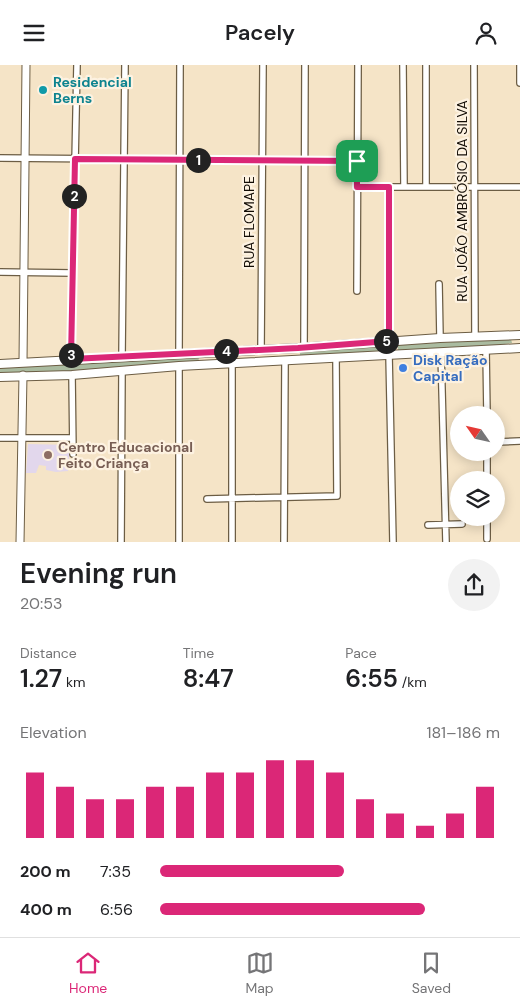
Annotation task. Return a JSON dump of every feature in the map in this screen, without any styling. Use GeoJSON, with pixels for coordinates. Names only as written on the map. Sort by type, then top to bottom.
{"type":"FeatureCollection","features":[{"type":"Feature","properties":{"kind":"main road"},"geometry":{"type":"LineString","coordinates":[[0,364],[520,335]]}},
{"type":"Feature","properties":{"kind":"main road"},"geometry":{"type":"LineString","coordinates":[[486,349],[520,343]]}},
{"type":"Feature","properties":{"kind":"main road"},"geometry":{"type":"LineString","coordinates":[[0,377],[72,375],[179,366],[520,348]]}},
{"type":"Feature","properties":{"kind":"main road"},"geometry":{"type":"LineString","coordinates":[[208,365],[206,358],[210,352]]}},
{"type":"Feature","properties":{"kind":"street"},"geometry":{"type":"LineString","coordinates":[[22,362],[26,65]]}},
{"type":"Feature","properties":{"kind":"street"},"geometry":{"type":"LineString","coordinates":[[71,359],[77,65]]}},
{"type":"Feature","properties":{"kind":"street"},"geometry":{"type":"LineString","coordinates":[[122,357],[125,65]]}},
{"type":"Feature","properties":{"kind":"street"},"geometry":{"type":"LineString","coordinates":[[179,353],[180,65]]}},
{"type":"Feature","properties":{"kind":"street","name":"RUA FLOMAPE"},"geometry":{"type":"LineString","coordinates":[[261,349],[263,65]]}},
{"type":"Feature","properties":{"kind":"street"},"geometry":{"type":"LineString","coordinates":[[304,348],[305,65]]}},
{"type":"Feature","properties":{"kind":"street"},"geometry":{"type":"LineString","coordinates":[[357,291],[358,65]]}},
{"type":"Feature","properties":{"kind":"street"},"geometry":{"type":"LineString","coordinates":[[403,65],[404,187]]}},
{"type":"Feature","properties":{"kind":"street"},"geometry":{"type":"LineString","coordinates":[[426,65],[426,187]]}},
{"type":"Feature","properties":{"kind":"street","name":"RUA JOÃO AMBRÓSIO DA SILVA"},"geometry":{"type":"LineString","coordinates":[[474,65],[475,337]]}},
{"type":"Feature","properties":{"kind":"street"},"geometry":{"type":"LineString","coordinates":[[520,65],[520,83]]}},
{"type":"Feature","properties":{"kind":"street"},"geometry":{"type":"LineString","coordinates":[[0,159],[357,161]]}},
{"type":"Feature","properties":{"kind":"street"},"geometry":{"type":"LineString","coordinates":[[357,187],[520,187]]}},
{"type":"Feature","properties":{"kind":"street"},"geometry":{"type":"LineString","coordinates":[[389,187],[389,341]]}},
{"type":"Feature","properties":{"kind":"street"},"geometry":{"type":"LineString","coordinates":[[0,272],[73,273]]}},
{"type":"Feature","properties":{"kind":"street"},"geometry":{"type":"LineString","coordinates":[[439,284],[440,338]]}},
{"type":"Feature","properties":{"kind":"street"},"geometry":{"type":"LineString","coordinates":[[486,349],[487,406]]}},
{"type":"Feature","properties":{"kind":"street"},"geometry":{"type":"LineString","coordinates":[[441,352],[446,542]]}},
{"type":"Feature","properties":{"kind":"street"},"geometry":{"type":"LineString","coordinates":[[389,355],[393,542]]}},
{"type":"Feature","properties":{"kind":"street"},"geometry":{"type":"LineString","coordinates":[[206,499],[337,497],[336,358]]}},
{"type":"Feature","properties":{"kind":"street"},"geometry":{"type":"LineString","coordinates":[[284,542],[285,361]]}},
{"type":"Feature","properties":{"kind":"street"},"geometry":{"type":"LineString","coordinates":[[232,364],[232,542]]}},
{"type":"Feature","properties":{"kind":"street"},"geometry":{"type":"LineString","coordinates":[[178,542],[179,366]]}},
{"type":"Feature","properties":{"kind":"street"},"geometry":{"type":"LineString","coordinates":[[121,542],[122,371]]}},
{"type":"Feature","properties":{"kind":"street"},"geometry":{"type":"LineString","coordinates":[[20,542],[23,375]]}},
{"type":"Feature","properties":{"kind":"street"},"geometry":{"type":"LineString","coordinates":[[72,375],[73,454]]}},
{"type":"Feature","properties":{"kind":"street"},"geometry":{"type":"LineString","coordinates":[[0,438],[72,438]]}},
{"type":"Feature","properties":{"kind":"street"},"geometry":{"type":"LineString","coordinates":[[505,442],[520,441]]}},
{"type":"Feature","properties":{"kind":"street"},"geometry":{"type":"LineString","coordinates":[[428,525],[450,524]]}},
{"type":"Feature","properties":{"kind":"street"},"geometry":{"type":"LineString","coordinates":[[487,526],[487,539]]}},
{"type":"Feature","properties":{"kind":"shaded area","name":"Centro Educacional Feito Criança"},"geometry":{"type":"Polygon","coordinates":[[[28,444],[70,445],[68,471],[56,472],[46,470],[46,466],[39,465],[36,473],[26,473],[28,444]]]}},
{"type":"Feature","properties":{"kind":"green space"},"geometry":{"type":"Polygon","coordinates":[[[511,339],[512,343],[474,348],[398,351],[398,345],[511,339]]]}},
{"type":"Feature","properties":{"kind":"green space"},"geometry":{"type":"Polygon","coordinates":[[[395,345],[395,352],[300,358],[300,351],[395,345]]]}},
{"type":"Feature","properties":{"kind":"green space"},"geometry":{"type":"Polygon","coordinates":[[[199,357],[198,364],[0,375],[0,368],[199,357]]]}},
{"type":"Feature","properties":{"kind":"place","name":"Residencial Berns"},"geometry":{"type":"Point","coordinates":[43,90]}},
{"type":"Feature","properties":{"kind":"place","name":"Disk Ração Capital"},"geometry":{"type":"Point","coordinates":[403,368]}},
{"type":"Feature","properties":{"kind":"place","name":"Centro Educacional Feito Criança"},"geometry":{"type":"Point","coordinates":[48,455]}},
{"type":"Feature","properties":{"kind":"route"},"geometry":{"type":"LineString","coordinates":[[75,159],[357,161],[357,187],[389,187],[389,341],[298,348],[71,359],[75,159]]}}]}
